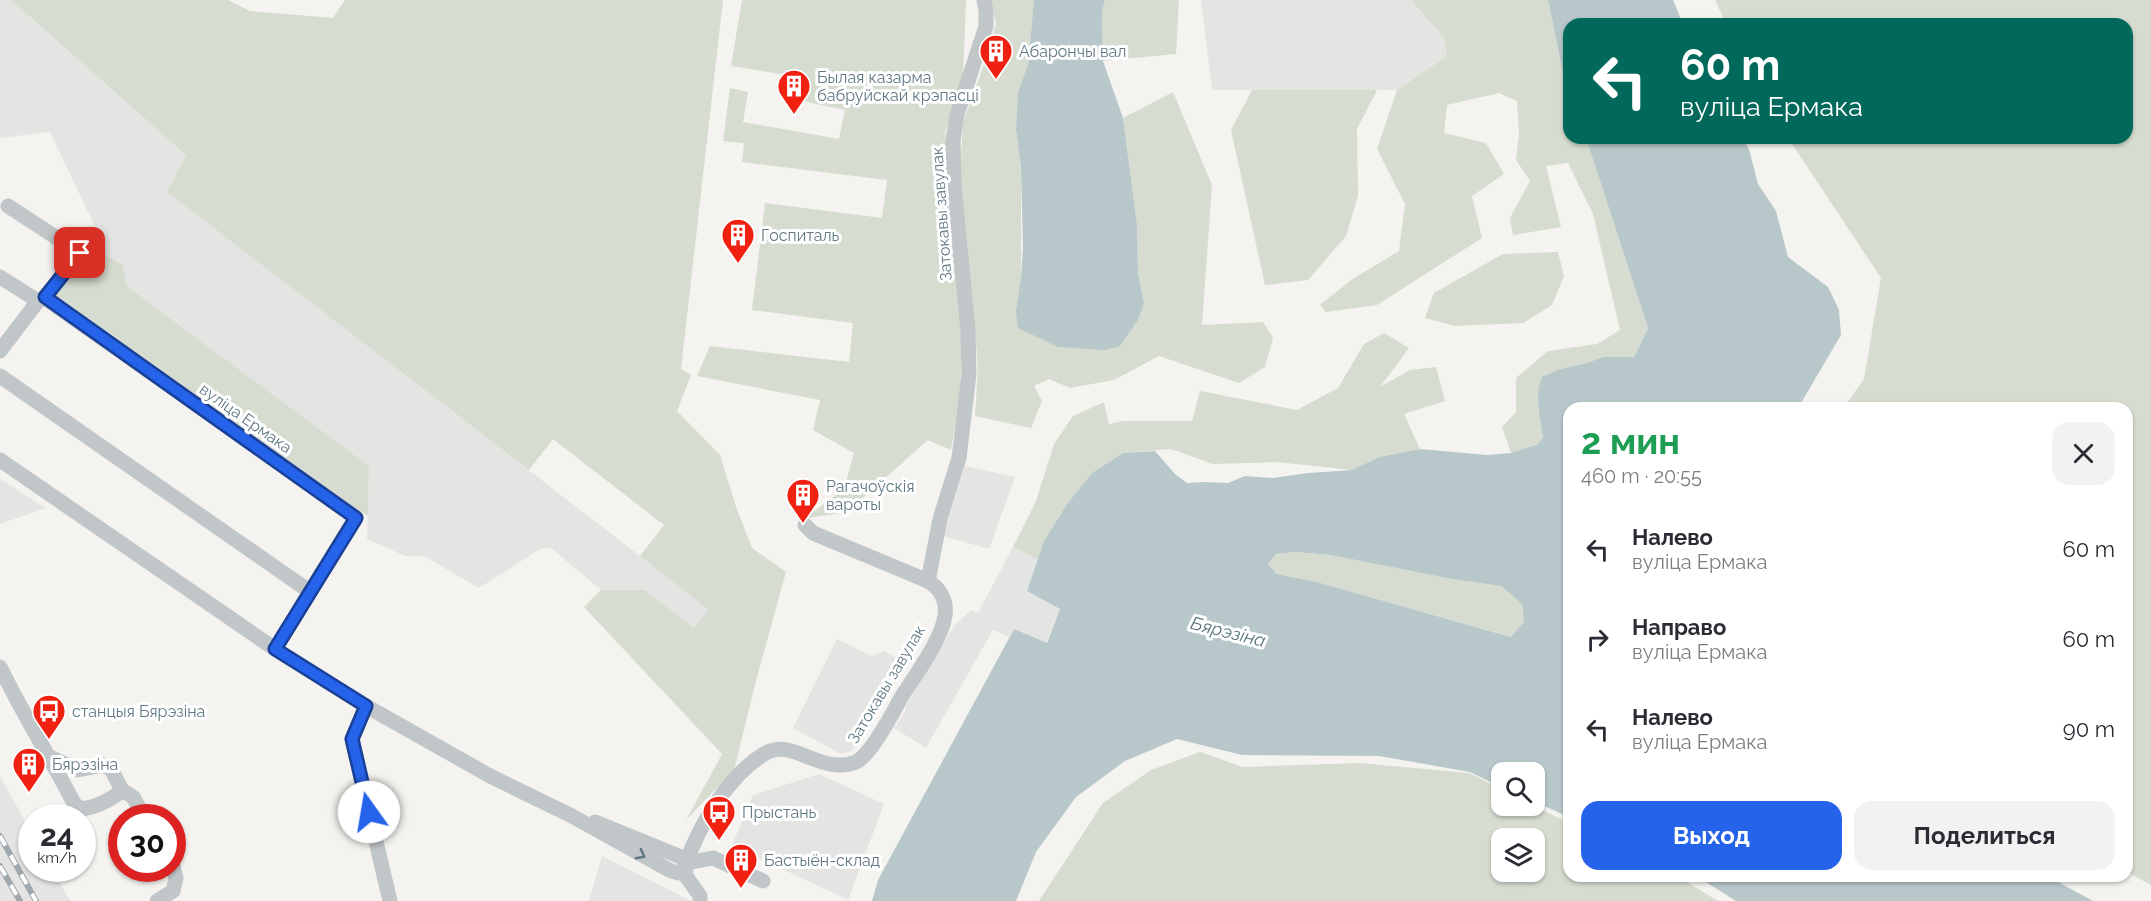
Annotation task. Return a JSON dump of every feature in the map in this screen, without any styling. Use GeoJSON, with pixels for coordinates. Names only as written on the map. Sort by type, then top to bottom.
{"type":"FeatureCollection","features":[{"type":"Feature","properties":{"kind":"street","name":"Затокавы завулак"},"geometry":{"type":"LineString","coordinates":[[685,868],[696,836],[709,815],[742,772],[767,752],[779,749],[797,752],[822,764],[838,765],[862,759],[870,750],[921,665],[944,620],[943,597],[935,585],[928,581],[940,519],[959,458],[969,387],[968,331],[952,152],[957,115],[986,26],[984,0]]}},
{"type":"Feature","properties":{"kind":"street"},"geometry":{"type":"LineString","coordinates":[[8,206],[80,253]]}},
{"type":"Feature","properties":{"kind":"street"},"geometry":{"type":"LineString","coordinates":[[0,351],[93,236]]}},
{"type":"Feature","properties":{"kind":"street","name":"вуліца Ермака"},"geometry":{"type":"LineString","coordinates":[[0,277],[41,299],[356,518],[275,649]]}},
{"type":"Feature","properties":{"kind":"street"},"geometry":{"type":"LineString","coordinates":[[0,376],[309,591]]}},
{"type":"Feature","properties":{"kind":"street"},"geometry":{"type":"LineString","coordinates":[[0,460],[275,649],[366,706],[490,776],[572,816],[669,870],[678,873],[712,858],[763,881]]}},
{"type":"Feature","properties":{"kind":"street"},"geometry":{"type":"LineString","coordinates":[[805,525],[813,533],[928,581]]}},
{"type":"Feature","properties":{"kind":"street"},"geometry":{"type":"LineString","coordinates":[[0,668],[21,709],[51,757],[75,805],[83,809],[106,801],[122,790]]}},
{"type":"Feature","properties":{"kind":"street"},"geometry":{"type":"LineString","coordinates":[[366,706],[352,739],[390,901]]}},
{"type":"Feature","properties":{"kind":"street"},"geometry":{"type":"LineString","coordinates":[[51,757],[78,770],[103,765],[111,769],[122,790],[133,797],[137,804]]}},
{"type":"Feature","properties":{"kind":"street"},"geometry":{"type":"LineString","coordinates":[[685,868],[700,901]]}},
{"type":"Feature","properties":{"kind":"street"},"geometry":{"type":"LineString","coordinates":[[157,901],[173,891],[175,882]]}},
{"type":"Feature","properties":{"kind":"shaded area"},"geometry":{"type":"Polygon","coordinates":[[[0,0],[11,0],[186,155],[168,192],[710,610],[694,628],[645,590],[601,590],[551,548],[540,549],[479,588],[424,556],[405,556],[367,539],[369,466],[127,286],[123,265],[107,256],[50,132],[0,138],[0,0]]]}},
{"type":"Feature","properties":{"kind":"shaded area"},"geometry":{"type":"Polygon","coordinates":[[[11,0],[228,0],[250,11],[333,18],[345,0],[723,0],[681,369],[691,375],[677,411],[720,455],[752,548],[786,572],[734,770],[686,820],[722,754],[584,607],[601,590],[645,590],[694,628],[709,610],[640,556],[664,525],[553,439],[529,470],[167,192],[186,155],[11,0]]]}},
{"type":"Feature","properties":{"kind":"shaded area"},"geometry":{"type":"Polygon","coordinates":[[[742,0],[966,0],[963,76],[945,132],[962,335],[960,395],[951,450],[928,440],[847,512],[802,519],[844,489],[854,453],[813,430],[820,400],[697,376],[710,346],[849,362],[853,323],[752,310],[765,203],[882,218],[887,180],[742,162],[744,143],[723,141],[730,88],[748,92],[743,122],[839,139],[845,110],[802,101],[805,78],[731,66],[742,0]]]}},
{"type":"Feature","properties":{"kind":"shaded area"},"geometry":{"type":"Polygon","coordinates":[[[991,0],[1034,0],[1028,65],[1018,92],[1016,129],[1021,168],[1021,278],[1120,346],[1138,320],[1144,304],[1138,272],[1137,224],[1123,118],[1173,92],[1212,185],[1202,325],[1263,322],[1273,338],[1265,367],[1239,383],[1159,356],[1114,380],[1070,388],[1049,379],[1034,386],[1042,401],[1031,428],[975,416],[978,366],[960,171],[963,123],[996,24],[991,0]]]}},
{"type":"Feature","properties":{"kind":"shaded area"},"geometry":{"type":"Polygon","coordinates":[[[1105,0],[1179,0],[1176,54],[1103,61],[1102,12],[1105,0]]]}},
{"type":"Feature","properties":{"kind":"shaded area"},"geometry":{"type":"Polygon","coordinates":[[[1201,0],[1411,0],[1444,38],[1447,56],[1397,90],[1212,90],[1201,0]]]}},
{"type":"Feature","properties":{"kind":"shaded area"},"geometry":{"type":"Polygon","coordinates":[[[1411,0],[1548,0],[1563,73],[1563,144],[1588,144],[1648,328],[1634,357],[1603,357],[1560,369],[1538,404],[1543,437],[1538,444],[1511,453],[1502,427],[1516,412],[1516,378],[1548,351],[1597,344],[1620,330],[1593,214],[1568,163],[1546,166],[1561,227],[1513,235],[1510,218],[1530,181],[1516,160],[1519,135],[1517,101],[1499,93],[1447,105],[1444,133],[1486,143],[1504,174],[1472,196],[1482,238],[1377,305],[1326,312],[1320,305],[1351,280],[1399,251],[1405,204],[1377,149],[1397,90],[1447,56],[1444,38],[1411,0]]]}},
{"type":"Feature","properties":{"kind":"shaded area"},"geometry":{"type":"Polygon","coordinates":[[[1715,0],[2151,0],[2151,885],[2133,875],[2133,402],[1847,402],[1864,379],[1881,278],[1792,144],[2133,144],[2133,18],[1723,18],[1715,0]]]}},
{"type":"Feature","properties":{"kind":"shaded area"},"geometry":{"type":"Polygon","coordinates":[[[1252,90],[1377,90],[1357,129],[1358,196],[1346,236],[1308,280],[1265,285],[1231,130],[1252,90]]]}},
{"type":"Feature","properties":{"kind":"shaded area"},"geometry":{"type":"Polygon","coordinates":[[[101,244],[107,256],[123,265],[127,286],[369,466],[368,516],[54,296],[94,248],[101,244]]]}},
{"type":"Feature","properties":{"kind":"shaded area"},"geometry":{"type":"Polygon","coordinates":[[[1558,252],[1564,276],[1552,305],[1523,323],[1455,326],[1425,318],[1434,293],[1503,254],[1558,252]]]}},
{"type":"Feature","properties":{"kind":"shaded area"},"geometry":{"type":"Polygon","coordinates":[[[1384,333],[1409,348],[1380,387],[1410,370],[1436,367],[1445,401],[1404,414],[1420,449],[1379,457],[1352,470],[1276,462],[1213,464],[1171,449],[1123,453],[1092,473],[1067,504],[1044,541],[1038,560],[1013,547],[1036,501],[1054,444],[1073,416],[1104,402],[1109,424],[1123,421],[1192,421],[1200,391],[1297,410],[1338,388],[1364,344],[1384,333]]]}},
{"type":"Feature","properties":{"kind":"shaded area"},"geometry":{"type":"Polygon","coordinates":[[[965,466],[1015,477],[989,549],[943,536],[965,466]]]}},
{"type":"Feature","properties":{"kind":"shaded area"},"geometry":{"type":"Polygon","coordinates":[[[0,479],[46,508],[0,524],[0,479]]]}},
{"type":"Feature","properties":{"kind":"shaded area"},"geometry":{"type":"Polygon","coordinates":[[[1013,547],[1038,560],[1027,591],[1060,609],[1046,643],[1014,629],[1009,637],[993,630],[926,748],[894,728],[954,626],[971,610],[978,613],[1013,547]]]}},
{"type":"Feature","properties":{"kind":"shaded area"},"geometry":{"type":"Polygon","coordinates":[[[1296,552],[1330,555],[1452,579],[1501,586],[1522,604],[1524,622],[1512,637],[1317,582],[1277,574],[1268,564],[1276,554],[1296,552]]]}},
{"type":"Feature","properties":{"kind":"shaded area"},"geometry":{"type":"Polygon","coordinates":[[[837,639],[872,656],[884,651],[906,664],[852,751],[841,754],[793,728],[837,639]]]}},
{"type":"Feature","properties":{"kind":"shaded area"},"geometry":{"type":"Polygon","coordinates":[[[1200,752],[1243,767],[1359,763],[1469,773],[1491,784],[1491,816],[1545,816],[1545,811],[1563,820],[1563,882],[1687,882],[1718,901],[1039,901],[1103,803],[1151,770],[1200,752]]]}},
{"type":"Feature","properties":{"kind":"shaded area"},"geometry":{"type":"Polygon","coordinates":[[[819,774],[884,804],[848,900],[732,845],[753,795],[819,774]]]}},
{"type":"Feature","properties":{"kind":"shaded area"},"geometry":{"type":"Polygon","coordinates":[[[0,776],[18,809],[18,882],[59,882],[70,901],[0,901],[0,776]]]}},
{"type":"Feature","properties":{"kind":"shaded area"},"geometry":{"type":"Polygon","coordinates":[[[602,856],[689,900],[689,901],[589,901],[602,856]]]}},
{"type":"Feature","properties":{"kind":"water"},"geometry":{"type":"Polygon","coordinates":[[[1034,0],[1105,0],[1102,12],[1103,61],[1123,118],[1137,224],[1138,272],[1144,304],[1138,320],[1120,346],[1105,350],[1058,347],[1018,328],[1016,312],[1023,248],[1021,168],[1016,129],[1018,92],[1028,65],[1034,0]]]}},
{"type":"Feature","properties":{"kind":"water"},"geometry":{"type":"Polygon","coordinates":[[[1548,0],[1673,0],[1680,18],[1563,18],[1563,73],[1548,0]]]}},
{"type":"Feature","properties":{"kind":"water"},"geometry":{"type":"Polygon","coordinates":[[[1588,144],[1746,144],[1758,184],[1776,211],[1788,257],[1828,287],[1839,310],[1841,335],[1802,402],[1563,402],[1563,814],[1545,806],[1545,762],[1491,762],[1491,782],[1470,772],[1379,756],[1242,755],[1177,739],[1125,761],[1076,797],[1036,852],[1016,901],[872,901],[878,880],[1014,629],[1047,643],[1060,609],[1027,591],[1044,541],[1067,504],[1092,473],[1123,453],[1155,451],[1175,474],[1187,483],[1228,483],[1245,476],[1273,478],[1352,470],[1379,457],[1420,449],[1487,455],[1511,453],[1538,444],[1543,437],[1538,399],[1542,377],[1560,369],[1603,357],[1634,357],[1648,328],[1588,144]],[[1296,552],[1276,554],[1268,564],[1277,574],[1317,582],[1511,637],[1524,622],[1522,604],[1501,586],[1452,579],[1330,555],[1296,552]]]}},
{"type":"Feature","properties":{"kind":"water"},"geometry":{"type":"Polygon","coordinates":[[[1706,882],[2058,882],[2093,901],[1736,901],[1706,882]]]}},
{"type":"Feature","properties":{"kind":"railway"},"geometry":{"type":"LineString","coordinates":[[0,836],[36,901]]}},
{"type":"Feature","properties":{"kind":"railway"},"geometry":{"type":"LineString","coordinates":[[0,866],[20,901]]}},
{"type":"Feature","properties":{"kind":"place","name":"Абарончы вал"},"geometry":{"type":"Point","coordinates":[996,80]}},
{"type":"Feature","properties":{"kind":"place","name":"Былая казарма бабруйскай крэпасці"},"geometry":{"type":"Point","coordinates":[794,115]}},
{"type":"Feature","properties":{"kind":"place","name":"Госпиталь"},"geometry":{"type":"Point","coordinates":[738,264]}},
{"type":"Feature","properties":{"kind":"place","name":"Рагачоўскія вароты"},"geometry":{"type":"Point","coordinates":[803,524]}},
{"type":"Feature","properties":{"kind":"place","name":"станцыя Бярэзіна"},"geometry":{"type":"Point","coordinates":[49,740]}},
{"type":"Feature","properties":{"kind":"place","name":"Бярэзіна"},"geometry":{"type":"Point","coordinates":[29,793]}},
{"type":"Feature","properties":{"kind":"place","name":"Прыстань"},"geometry":{"type":"Point","coordinates":[719,841]}},
{"type":"Feature","properties":{"kind":"place","name":"Бастыён-склад"},"geometry":{"type":"Point","coordinates":[741,889]}},
{"type":"Feature","properties":{"kind":"route"},"geometry":{"type":"LineString","coordinates":[[80,253],[45,297],[356,518],[275,649],[366,706],[352,739],[369,812]]}}]}
